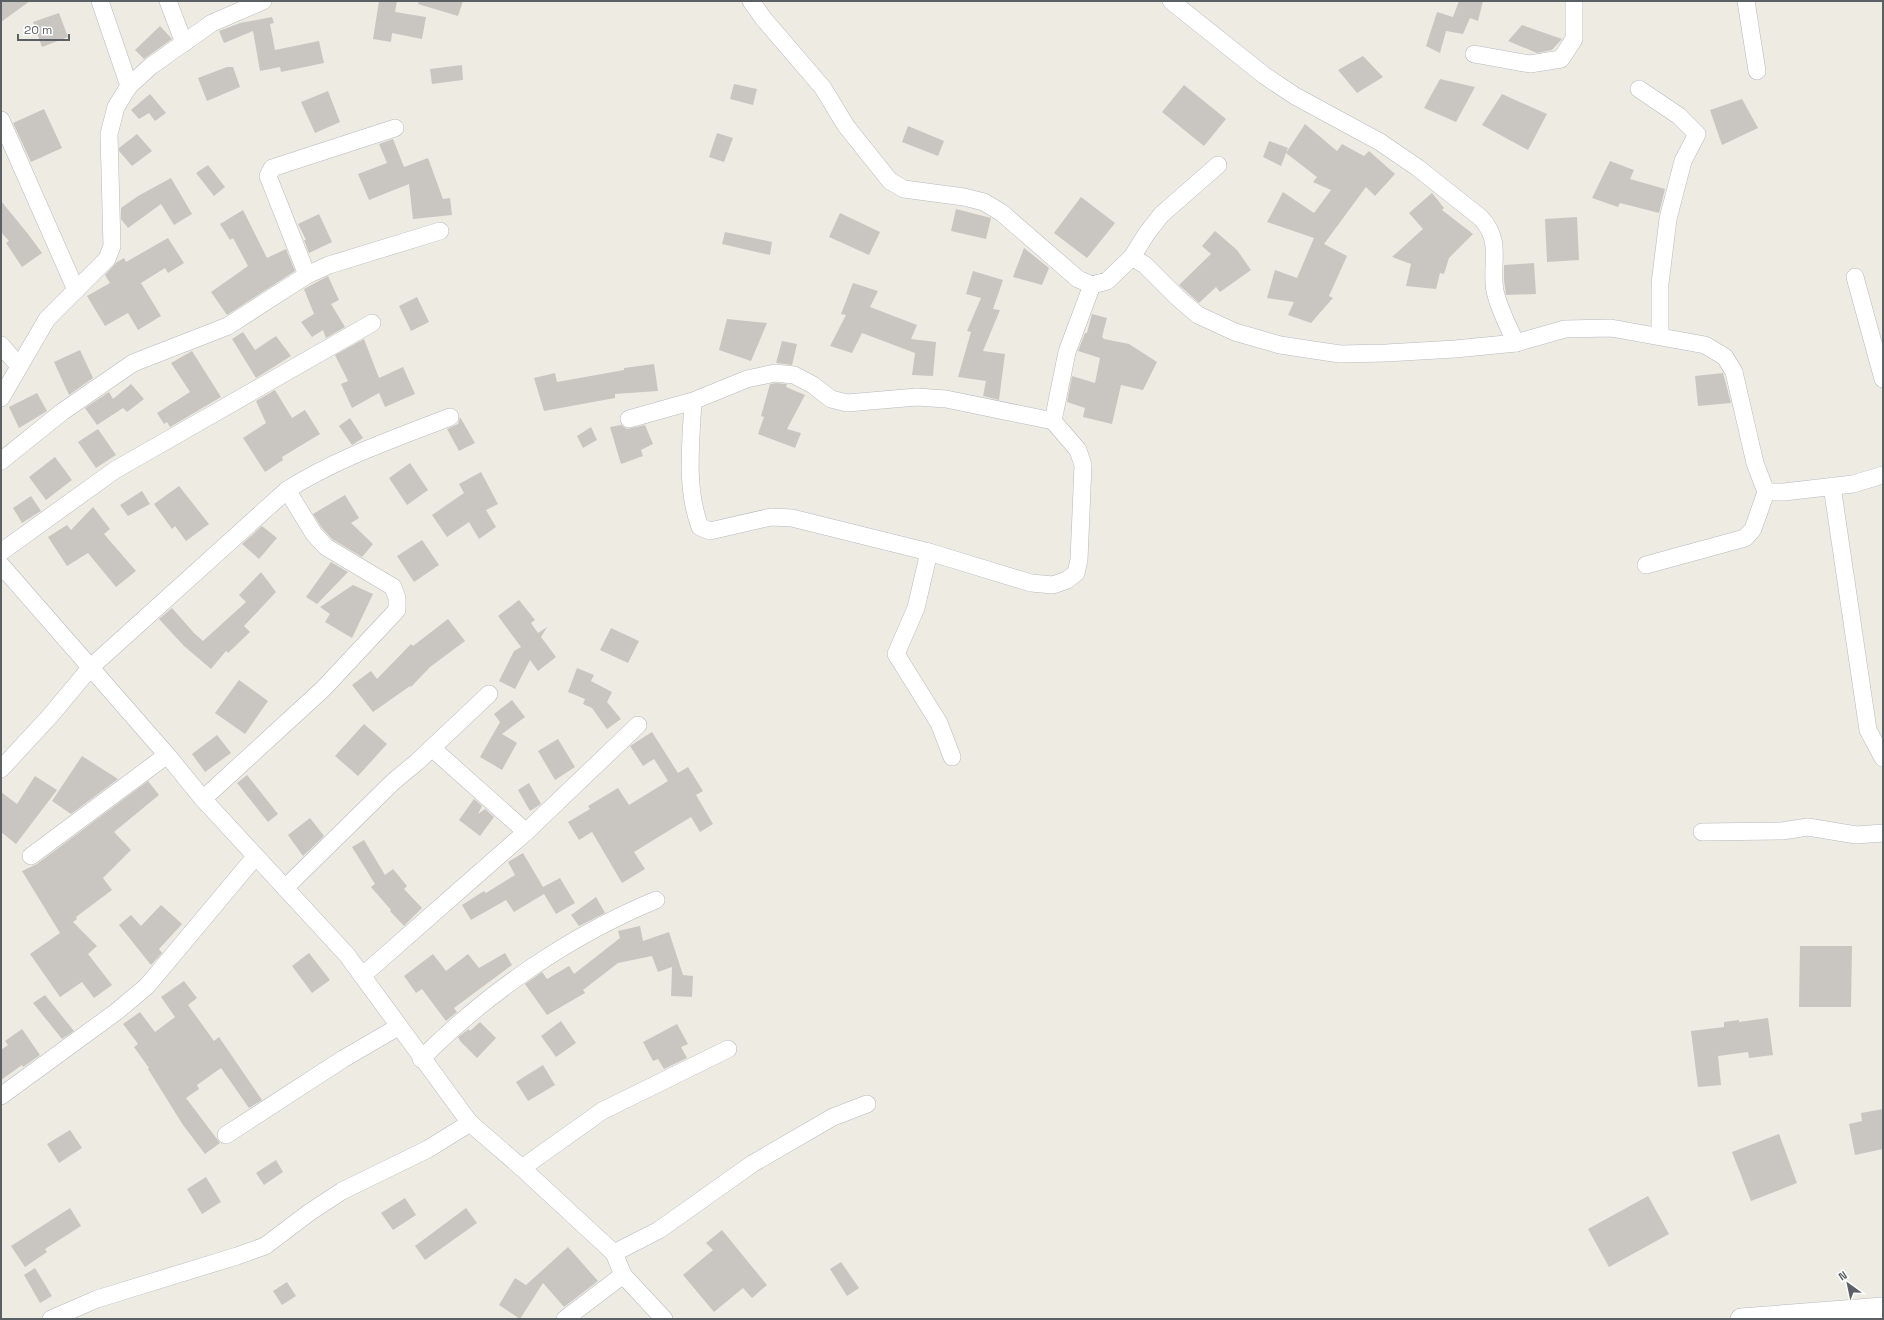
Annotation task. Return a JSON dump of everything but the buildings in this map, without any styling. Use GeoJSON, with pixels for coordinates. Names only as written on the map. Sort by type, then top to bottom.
{"type":"FeatureCollection","features":[{"type":"Feature","properties":{"kind":"street"},"geometry":{"type":"LineString","coordinates":[[100,1],[129,86]]}},
{"type":"Feature","properties":{"kind":"street"},"geometry":{"type":"LineString","coordinates":[[168,1],[184,43]]}},
{"type":"Feature","properties":{"kind":"street"},"geometry":{"type":"LineString","coordinates":[[751,1],[763,18],[823,88],[846,126],[890,181],[904,189],[964,197],[984,202],[1002,213],[1078,279],[1092,285],[1107,281],[1132,257],[1147,233],[1162,214],[1218,165]]}},
{"type":"Feature","properties":{"kind":"street"},"geometry":{"type":"LineString","coordinates":[[1171,1],[1265,76],[1295,96],[1380,142],[1418,168],[1481,218],[1489,227],[1495,243],[1495,290],[1500,308],[1516,343]]}},
{"type":"Feature","properties":{"kind":"street"},"geometry":{"type":"LineString","coordinates":[[1474,54],[1530,64],[1561,59],[1574,39],[1574,1]]}},
{"type":"Feature","properties":{"kind":"street"},"geometry":{"type":"LineString","coordinates":[[1746,1],[1757,71]]}},
{"type":"Feature","properties":{"kind":"street"},"geometry":{"type":"LineString","coordinates":[[1,398],[48,319],[107,259],[112,246],[109,134],[116,106],[129,86],[150,66],[212,22],[254,2]]}},
{"type":"Feature","properties":{"kind":"street"},"geometry":{"type":"LineString","coordinates":[[1639,89],[1679,116],[1697,134],[1683,161],[1668,219],[1660,284],[1660,336]]}},
{"type":"Feature","properties":{"kind":"street"},"geometry":{"type":"LineString","coordinates":[[1,120],[76,290]]}},
{"type":"Feature","properties":{"kind":"street"},"geometry":{"type":"LineString","coordinates":[[307,275],[268,176],[272,168],[395,128]]}},
{"type":"Feature","properties":{"kind":"street"},"geometry":{"type":"LineString","coordinates":[[1,460],[62,412],[133,363],[228,326],[307,275],[329,265],[440,231]]}},
{"type":"Feature","properties":{"kind":"street"},"geometry":{"type":"LineString","coordinates":[[1132,257],[1151,270],[1178,298],[1198,315],[1235,332],[1280,346],[1340,354],[1386,354],[1516,343],[1565,329],[1611,328],[1705,345],[1725,357],[1734,372],[1755,463],[1766,492],[1753,529],[1745,538],[1646,565]]}},
{"type":"Feature","properties":{"kind":"street"},"geometry":{"type":"LineString","coordinates":[[1855,277],[1883,379]]}},
{"type":"Feature","properties":{"kind":"street"},"geometry":{"type":"LineString","coordinates":[[1053,421],[1067,352],[1092,285]]}},
{"type":"Feature","properties":{"kind":"street"},"geometry":{"type":"LineString","coordinates":[[1,552],[115,470],[372,323]]}},
{"type":"Feature","properties":{"kind":"street"},"geometry":{"type":"LineString","coordinates":[[1,345],[19,366]]}},
{"type":"Feature","properties":{"kind":"street"},"geometry":{"type":"LineString","coordinates":[[629,419],[693,400],[747,378],[775,373],[794,374],[813,385],[831,399],[847,403],[917,397],[946,399],[1053,421],[1078,450],[1083,465],[1079,560],[1076,573],[1067,580],[1053,585],[1031,584],[929,552],[792,518],[771,517],[710,531],[700,527],[694,510],[690,473],[693,400]]}},
{"type":"Feature","properties":{"kind":"street"},"geometry":{"type":"LineString","coordinates":[[1,769],[50,716],[91,667],[287,490],[338,460],[450,417]]}},
{"type":"Feature","properties":{"kind":"street"},"geometry":{"type":"LineString","coordinates":[[1766,492],[1784,492],[1853,484],[1883,475]]}},
{"type":"Feature","properties":{"kind":"street"},"geometry":{"type":"LineString","coordinates":[[1832,486],[1868,730],[1883,758]]}},
{"type":"Feature","properties":{"kind":"street"},"geometry":{"type":"LineString","coordinates":[[203,799],[323,689],[397,610],[397,598],[393,587],[326,547],[314,534],[287,490]]}},
{"type":"Feature","properties":{"kind":"street"},"geometry":{"type":"LineString","coordinates":[[929,552],[916,608],[896,654],[939,723],[952,758]]}},
{"type":"Feature","properties":{"kind":"street"},"geometry":{"type":"LineString","coordinates":[[1,565],[167,755],[203,799],[347,955],[421,1059],[470,1123],[522,1168],[614,1253],[623,1275],[664,1319]]}},
{"type":"Feature","properties":{"kind":"street"},"geometry":{"type":"LineString","coordinates":[[285,888],[394,781],[432,748],[489,694]]}},
{"type":"Feature","properties":{"kind":"street"},"geometry":{"type":"LineString","coordinates":[[362,976],[526,832],[638,725]]}},
{"type":"Feature","properties":{"kind":"street"},"geometry":{"type":"LineString","coordinates":[[432,748],[526,832]]}},
{"type":"Feature","properties":{"kind":"street"},"geometry":{"type":"LineString","coordinates":[[31,856],[167,755]]}},
{"type":"Feature","properties":{"kind":"street"},"geometry":{"type":"LineString","coordinates":[[1702,832],[1782,831],[1808,827],[1856,835],[1883,833]]}},
{"type":"Feature","properties":{"kind":"street"},"geometry":{"type":"LineString","coordinates":[[1,1096],[116,1012],[147,986],[255,857]]}},
{"type":"Feature","properties":{"kind":"street"},"geometry":{"type":"LineString","coordinates":[[421,1059],[466,1018],[504,988],[551,956],[625,913],[656,900]]}},
{"type":"Feature","properties":{"kind":"street"},"geometry":{"type":"LineString","coordinates":[[226,1135],[343,1059],[398,1027]]}},
{"type":"Feature","properties":{"kind":"street"},"geometry":{"type":"LineString","coordinates":[[522,1168],[602,1111],[728,1048]]}},
{"type":"Feature","properties":{"kind":"street"},"geometry":{"type":"LineString","coordinates":[[614,1253],[659,1230],[752,1164],[833,1117],[867,1104]]}},
{"type":"Feature","properties":{"kind":"street"},"geometry":{"type":"LineString","coordinates":[[51,1319],[97,1299],[265,1246],[310,1212],[342,1191],[428,1149],[470,1123]]}},
{"type":"Feature","properties":{"kind":"street"},"geometry":{"type":"LineString","coordinates":[[565,1319],[623,1275]]}},
{"type":"Feature","properties":{"kind":"street"},"geometry":{"type":"LineString","coordinates":[[1740,1319],[1883,1308]]}}]}
